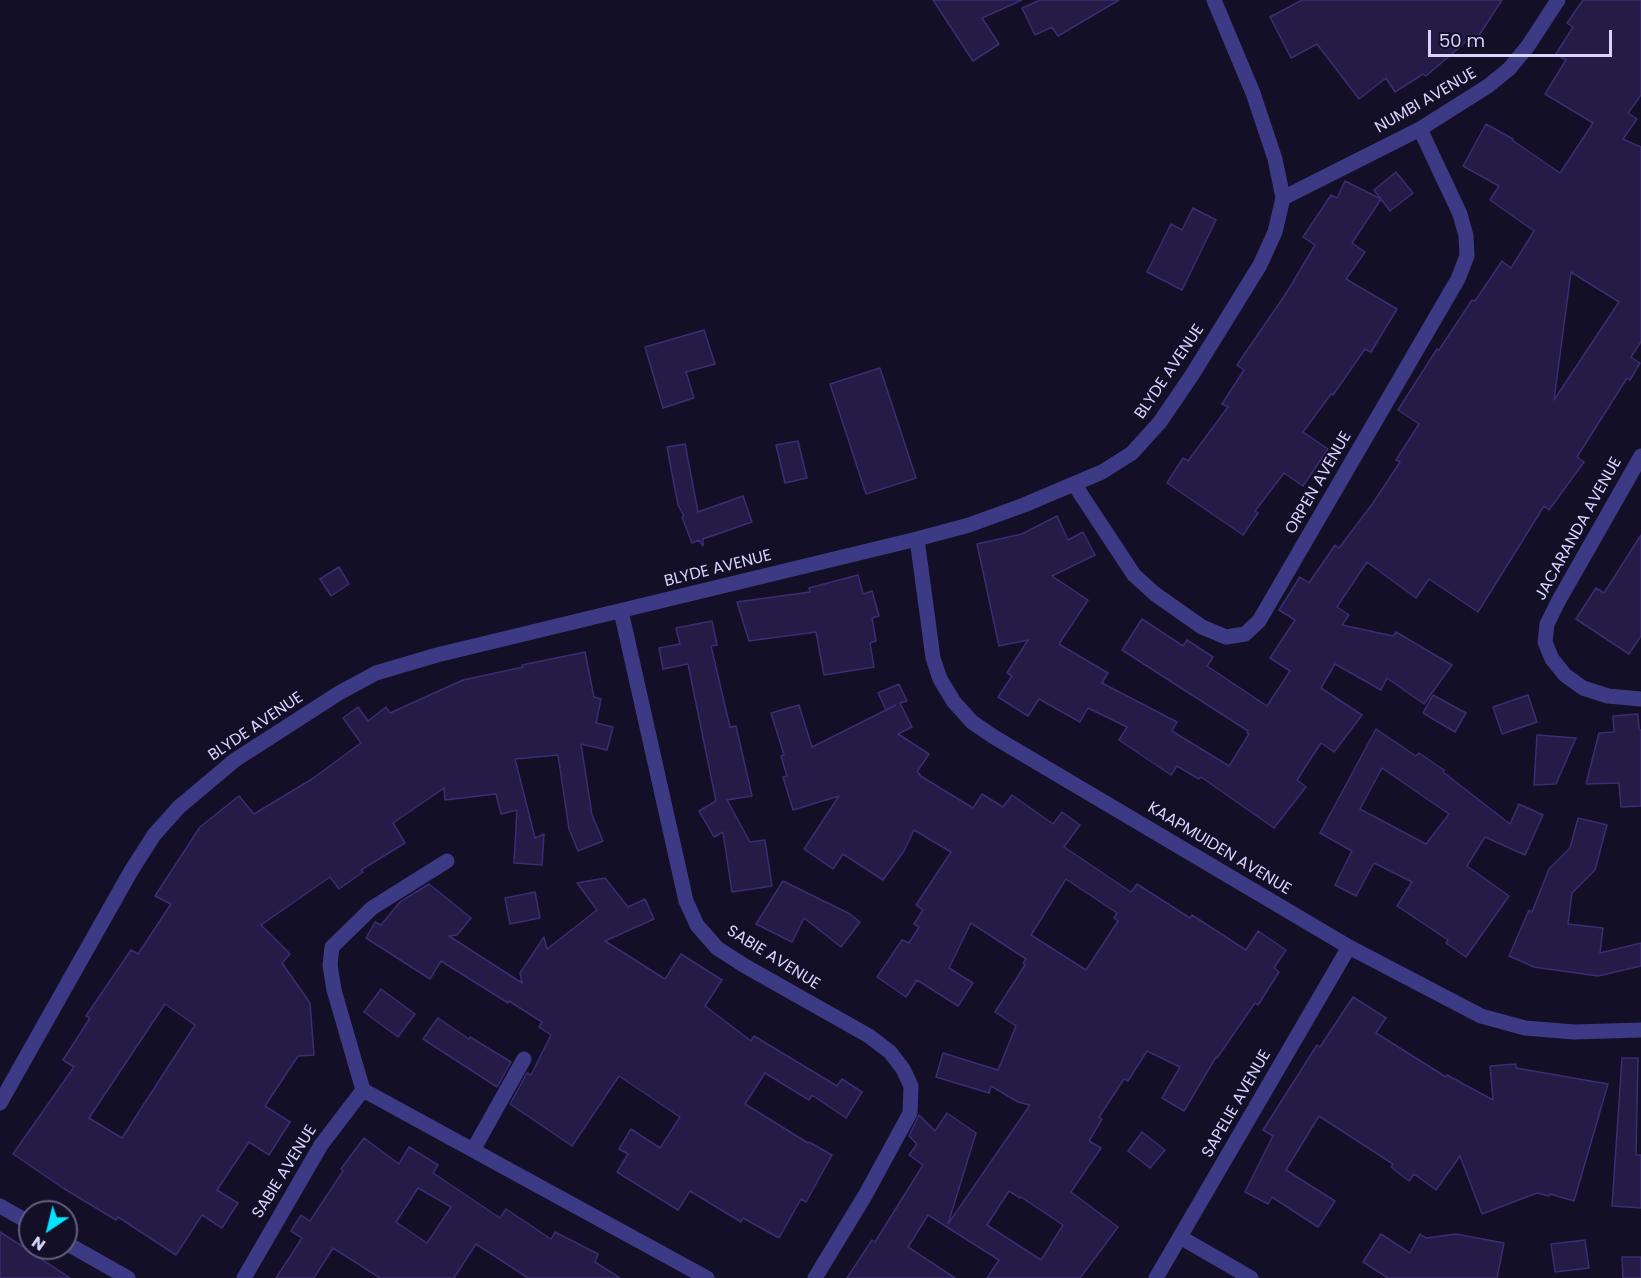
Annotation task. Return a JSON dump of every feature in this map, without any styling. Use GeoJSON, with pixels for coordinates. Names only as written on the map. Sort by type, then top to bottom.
{"type":"FeatureCollection","features":[{"type":"Feature","properties":{"kind":"street","name":"BLYDE AVENUE"},"geometry":{"type":"LineString","coordinates":[[0,1103],[130,871],[154,835],[179,807],[235,760],[339,693],[376,673],[489,642],[917,539],[991,517],[1102,472],[1132,453],[1160,422],[1192,375],[1260,265],[1275,232],[1283,198],[1275,159],[1253,93],[1214,0]]}},
{"type":"Feature","properties":{"kind":"street","name":"NUMBI AVENUE"},"geometry":{"type":"LineString","coordinates":[[1283,198],[1420,129],[1488,86],[1509,69],[1528,46],[1558,0]]}},
{"type":"Feature","properties":{"kind":"street","name":"ORPEN AVENUE"},"geometry":{"type":"LineString","coordinates":[[1074,484],[1134,575],[1155,594],[1202,627],[1226,637],[1245,634],[1259,621],[1458,279],[1467,256],[1466,236],[1460,214],[1420,129]]}},
{"type":"Feature","properties":{"kind":"street","name":"JACARANDA AVENUE"},"geometry":{"type":"LineString","coordinates":[[1641,456],[1551,616],[1547,624],[1545,642],[1552,659],[1565,675],[1583,688],[1608,696],[1641,699]]}},
{"type":"Feature","properties":{"kind":"street","name":"KAAPMUIDEN AVENUE"},"geometry":{"type":"LineString","coordinates":[[917,539],[933,658],[940,679],[954,702],[972,722],[994,737],[1349,947],[1482,1016],[1526,1028],[1574,1032],[1641,1030]]}},
{"type":"Feature","properties":{"kind":"street","name":"SABIE AVENUE"},"geometry":{"type":"LineString","coordinates":[[621,611],[686,902],[697,925],[717,948],[869,1036],[890,1052],[903,1069],[911,1086],[910,1113],[866,1194],[815,1278]]}},
{"type":"Feature","properties":{"kind":"street"},"geometry":{"type":"LineString","coordinates":[[447,861],[372,908],[332,947],[330,965],[334,990],[363,1090],[707,1278]]}},
{"type":"Feature","properties":{"kind":"street","name":"SAPELIE AVENUE"},"geometry":{"type":"LineString","coordinates":[[1156,1278],[1349,947]]}},
{"type":"Feature","properties":{"kind":"street"},"geometry":{"type":"LineString","coordinates":[[473,1150],[524,1059]]}},
{"type":"Feature","properties":{"kind":"street","name":"SABIE AVENUE"},"geometry":{"type":"LineString","coordinates":[[244,1278],[321,1144],[363,1090]]}},
{"type":"Feature","properties":{"kind":"street"},"geometry":{"type":"LineString","coordinates":[[0,1206],[18,1216]]}},
{"type":"Feature","properties":{"kind":"street"},"geometry":{"type":"LineString","coordinates":[[1180,1237],[1251,1278]]}},
{"type":"Feature","properties":{"kind":"street"},"geometry":{"type":"LineString","coordinates":[[78,1250],[128,1278]]}},
{"type":"Feature","properties":{"kind":"building"},"geometry":{"type":"Polygon","coordinates":[[[933,0],[1022,0],[982,18],[999,44],[973,61],[933,0]]]}},
{"type":"Feature","properties":{"kind":"building"},"geometry":{"type":"Polygon","coordinates":[[[1040,0],[1119,0],[1058,36],[1052,27],[1035,35],[1022,8],[1040,0]]]}},
{"type":"Feature","properties":{"kind":"building"},"geometry":{"type":"Polygon","coordinates":[[[1302,0],[1502,0],[1472,46],[1468,40],[1426,76],[1423,74],[1395,92],[1386,78],[1359,99],[1317,44],[1291,58],[1270,17],[1302,0]]]}},
{"type":"Feature","properties":{"kind":"building"},"geometry":{"type":"Polygon","coordinates":[[[1583,0],[1641,0],[1641,95],[1628,113],[1637,119],[1623,139],[1641,147],[1641,342],[1631,357],[1640,363],[1630,380],[1627,378],[1577,457],[1584,462],[1549,510],[1544,506],[1478,612],[1429,579],[1416,598],[1367,562],[1337,607],[1349,615],[1342,625],[1393,636],[1396,632],[1452,665],[1424,704],[1387,678],[1381,690],[1335,664],[1321,688],[1362,715],[1334,752],[1321,743],[1297,780],[1306,787],[1274,828],[1201,777],[1199,779],[1177,766],[1171,775],[1119,740],[1127,727],[1088,708],[1080,722],[1039,699],[1028,716],[998,697],[1012,676],[1007,673],[1028,640],[999,646],[977,544],[1022,534],[1057,516],[1068,540],[1083,532],[1095,555],[1052,576],[1088,600],[1059,644],[1108,673],[1102,683],[1177,722],[1172,731],[1229,766],[1249,734],[1248,731],[1122,650],[1142,619],[1183,646],[1187,640],[1213,657],[1207,666],[1267,706],[1290,671],[1270,658],[1295,620],[1279,610],[1300,577],[1309,583],[1335,545],[1339,548],[1373,503],[1400,462],[1396,460],[1419,424],[1398,410],[1472,300],[1475,301],[1502,261],[1511,268],[1534,231],[1490,200],[1499,186],[1463,166],[1486,124],[1513,139],[1560,173],[1593,123],[1545,94],[1566,60],[1556,54],[1573,27],[1567,23],[1583,0]],[[1571,272],[1554,400],[1619,302],[1571,272]]]}},
{"type":"Feature","properties":{"kind":"building"},"geometry":{"type":"Polygon","coordinates":[[[1396,172],[1413,193],[1390,211],[1374,190],[1396,172]]]}},
{"type":"Feature","properties":{"kind":"building"},"geometry":{"type":"Polygon","coordinates":[[[1345,181],[1381,199],[1352,243],[1365,252],[1346,279],[1397,309],[1371,352],[1365,349],[1333,395],[1331,394],[1303,432],[1328,449],[1303,486],[1284,473],[1255,511],[1258,513],[1243,535],[1167,483],[1183,458],[1188,461],[1228,407],[1222,404],[1244,370],[1237,365],[1287,292],[1315,245],[1303,237],[1331,195],[1337,198],[1345,181]]]}},
{"type":"Feature","properties":{"kind":"building"},"geometry":{"type":"Polygon","coordinates":[[[1193,208],[1216,220],[1182,290],[1147,272],[1171,224],[1182,230],[1193,208]]]}},
{"type":"Feature","properties":{"kind":"building"},"geometry":{"type":"Polygon","coordinates":[[[704,330],[715,364],[686,372],[694,398],[663,408],[645,347],[704,330]]]}},
{"type":"Feature","properties":{"kind":"building"},"geometry":{"type":"Polygon","coordinates":[[[880,368],[916,478],[866,494],[830,384],[880,368]]]}},
{"type":"Feature","properties":{"kind":"building"},"geometry":{"type":"Polygon","coordinates":[[[798,441],[807,478],[785,483],[776,445],[798,441]]]}},
{"type":"Feature","properties":{"kind":"building"},"geometry":{"type":"Polygon","coordinates":[[[685,444],[698,512],[743,496],[752,522],[703,539],[703,546],[699,540],[692,543],[682,517],[684,516],[678,505],[667,447],[685,444]]]}},
{"type":"Feature","properties":{"kind":"building"},"geometry":{"type":"Polygon","coordinates":[[[1641,535],[1641,636],[1629,654],[1576,619],[1596,588],[1604,593],[1641,535]]]}},
{"type":"Feature","properties":{"kind":"building"},"geometry":{"type":"Polygon","coordinates":[[[339,567],[349,584],[331,596],[320,579],[339,567]]]}},
{"type":"Feature","properties":{"kind":"building"},"geometry":{"type":"Polygon","coordinates":[[[858,575],[863,594],[872,591],[879,616],[872,618],[876,641],[870,643],[874,667],[824,675],[816,632],[749,641],[737,602],[810,592],[809,588],[858,575]]]}},
{"type":"Feature","properties":{"kind":"building"},"geometry":{"type":"Polygon","coordinates":[[[712,621],[717,645],[711,646],[730,727],[736,726],[752,796],[727,800],[750,842],[765,840],[772,886],[732,892],[723,832],[714,837],[699,811],[716,801],[688,664],[663,669],[659,648],[680,644],[676,628],[712,621]]]}},
{"type":"Feature","properties":{"kind":"building"},"geometry":{"type":"Polygon","coordinates":[[[585,652],[594,697],[601,699],[596,723],[613,727],[607,750],[581,744],[592,815],[603,841],[578,851],[569,829],[558,755],[515,759],[535,838],[544,834],[542,865],[514,863],[517,810],[501,814],[496,794],[445,800],[444,788],[393,823],[405,843],[361,870],[363,872],[339,889],[330,877],[261,925],[290,954],[282,963],[310,1003],[314,1055],[298,1056],[265,1106],[290,1122],[269,1155],[249,1142],[217,1190],[238,1203],[222,1228],[202,1215],[176,1255],[118,1217],[116,1220],[63,1188],[13,1154],[74,1067],[63,1060],[90,1018],[86,1016],[131,950],[138,954],[171,904],[155,896],[200,827],[239,796],[254,814],[312,779],[361,743],[343,718],[358,707],[368,721],[386,707],[390,713],[463,680],[523,667],[522,665],[585,652]],[[165,1004],[89,1118],[122,1138],[195,1025],[165,1004]]]}},
{"type":"Feature","properties":{"kind":"building"},"geometry":{"type":"Polygon","coordinates":[[[899,684],[907,701],[900,703],[912,727],[898,734],[929,754],[917,772],[973,808],[982,794],[1003,807],[1012,795],[1053,824],[1062,812],[1080,825],[1064,847],[1131,892],[1137,884],[1190,918],[1192,915],[1246,950],[1258,931],[1286,950],[1274,968],[1279,972],[1258,1005],[1255,1003],[1216,1057],[1184,1111],[1162,1098],[1180,1067],[1147,1051],[1128,1081],[1124,1079],[1099,1117],[1102,1119],[1089,1141],[1101,1148],[1071,1192],[1118,1227],[1080,1278],[987,1278],[999,1260],[928,1215],[908,1247],[955,1278],[847,1278],[872,1240],[875,1242],[923,1165],[909,1155],[917,1144],[909,1136],[919,1115],[935,1131],[947,1113],[976,1133],[948,1224],[1030,1105],[1018,1102],[991,1086],[989,1093],[936,1077],[943,1053],[998,1070],[1016,1026],[995,1012],[1025,965],[1023,963],[1026,959],[971,923],[949,968],[973,983],[958,1006],[917,980],[906,997],[877,977],[902,940],[909,943],[919,927],[914,924],[923,910],[916,905],[951,852],[914,830],[904,851],[883,880],[843,854],[833,869],[804,849],[839,796],[793,810],[783,777],[787,776],[781,756],[784,755],[771,713],[799,705],[812,747],[886,710],[878,693],[899,684]],[[1066,879],[1031,935],[1086,970],[1118,921],[1114,918],[1117,913],[1066,879]],[[1009,1191],[987,1225],[1041,1260],[1063,1225],[1009,1191]]]}},
{"type":"Feature","properties":{"kind":"building"},"geometry":{"type":"Polygon","coordinates":[[[1433,695],[1466,713],[1455,732],[1423,713],[1433,695]]]}},
{"type":"Feature","properties":{"kind":"building"},"geometry":{"type":"Polygon","coordinates":[[[1528,695],[1537,722],[1502,734],[1493,707],[1528,695]]]}},
{"type":"Feature","properties":{"kind":"building"},"geometry":{"type":"Polygon","coordinates":[[[1638,714],[1639,730],[1641,730],[1641,806],[1621,807],[1619,783],[1586,784],[1599,733],[1614,732],[1613,716],[1638,714]]]}},
{"type":"Feature","properties":{"kind":"building"},"geometry":{"type":"Polygon","coordinates":[[[1376,729],[1416,756],[1419,753],[1444,770],[1443,772],[1510,824],[1519,804],[1543,815],[1525,855],[1485,837],[1467,866],[1509,896],[1466,957],[1446,943],[1448,940],[1397,906],[1412,882],[1374,863],[1356,896],[1335,885],[1352,851],[1320,833],[1376,729]],[[1382,768],[1360,809],[1426,844],[1449,814],[1382,768]]]}},
{"type":"Feature","properties":{"kind":"building"},"geometry":{"type":"Polygon","coordinates":[[[1537,735],[1576,738],[1556,784],[1534,785],[1537,735]]]}},
{"type":"Feature","properties":{"kind":"building"},"geometry":{"type":"Polygon","coordinates":[[[1578,818],[1607,825],[1595,870],[1572,893],[1568,924],[1603,928],[1600,953],[1641,943],[1641,966],[1598,976],[1534,967],[1509,956],[1529,910],[1532,912],[1549,869],[1570,848],[1578,818]]]}},
{"type":"Feature","properties":{"kind":"building"},"geometry":{"type":"Polygon","coordinates":[[[605,878],[628,907],[645,899],[654,919],[605,941],[665,979],[681,954],[722,980],[705,1006],[751,1041],[754,1036],[837,1086],[842,1079],[862,1092],[846,1118],[812,1095],[809,1100],[765,1073],[745,1104],[832,1155],[806,1202],[801,1199],[779,1238],[743,1218],[741,1222],[690,1191],[678,1210],[617,1172],[628,1154],[619,1149],[631,1129],[660,1148],[680,1117],[619,1076],[572,1146],[510,1104],[527,1073],[531,1075],[551,1035],[539,1027],[542,1022],[441,961],[430,979],[366,938],[375,922],[381,925],[400,902],[429,884],[471,918],[457,935],[449,936],[522,983],[520,973],[544,937],[547,949],[597,910],[577,883],[605,878]]]}},
{"type":"Feature","properties":{"kind":"building"},"geometry":{"type":"Polygon","coordinates":[[[783,881],[850,914],[860,922],[841,947],[804,918],[792,942],[756,924],[783,881]]]}},
{"type":"Feature","properties":{"kind":"building"},"geometry":{"type":"Polygon","coordinates":[[[535,892],[540,918],[510,924],[505,898],[535,892]]]}},
{"type":"Feature","properties":{"kind":"building"},"geometry":{"type":"Polygon","coordinates":[[[381,989],[415,1014],[398,1037],[364,1012],[381,989]]]}},
{"type":"Feature","properties":{"kind":"building"},"geometry":{"type":"Polygon","coordinates":[[[1353,997],[1386,1018],[1376,1033],[1446,1077],[1447,1075],[1493,1100],[1490,1066],[1516,1064],[1516,1068],[1608,1084],[1574,1201],[1537,1193],[1482,1214],[1460,1156],[1436,1190],[1414,1174],[1409,1181],[1391,1167],[1393,1164],[1319,1116],[1286,1170],[1335,1201],[1318,1227],[1272,1197],[1268,1204],[1245,1192],[1273,1136],[1263,1130],[1317,1045],[1320,1047],[1353,997]]]}},
{"type":"Feature","properties":{"kind":"building"},"geometry":{"type":"Polygon","coordinates":[[[438,1018],[469,1039],[470,1037],[511,1062],[497,1087],[423,1039],[438,1018]]]}},
{"type":"Feature","properties":{"kind":"building"},"geometry":{"type":"Polygon","coordinates":[[[1622,1058],[1638,1058],[1636,1155],[1641,1155],[1641,1208],[1612,1206],[1622,1058]]]}},
{"type":"Feature","properties":{"kind":"building"},"geometry":{"type":"Polygon","coordinates":[[[1142,1132],[1165,1150],[1150,1168],[1128,1151],[1142,1132]]]}},
{"type":"Feature","properties":{"kind":"building"},"geometry":{"type":"Polygon","coordinates":[[[364,1138],[399,1164],[409,1147],[438,1165],[433,1173],[500,1218],[506,1209],[551,1239],[555,1232],[598,1254],[595,1262],[620,1278],[528,1278],[476,1244],[454,1278],[380,1278],[333,1248],[314,1278],[276,1278],[302,1238],[291,1231],[301,1215],[310,1221],[343,1171],[341,1169],[364,1138]],[[418,1188],[396,1222],[427,1243],[451,1207],[418,1188]]]}},
{"type":"Feature","properties":{"kind":"building"},"geometry":{"type":"Polygon","coordinates":[[[0,1232],[18,1243],[18,1260],[43,1260],[70,1278],[0,1278],[0,1232]]]}},
{"type":"Feature","properties":{"kind":"building"},"geometry":{"type":"Polygon","coordinates":[[[1381,1234],[1410,1253],[1420,1234],[1426,1238],[1456,1234],[1504,1243],[1497,1278],[1388,1278],[1363,1262],[1381,1234]]]}},
{"type":"Feature","properties":{"kind":"building"},"geometry":{"type":"Polygon","coordinates":[[[1585,1240],[1589,1268],[1555,1272],[1551,1244],[1585,1240]]]}},
{"type":"Feature","properties":{"kind":"building"},"geometry":{"type":"Polygon","coordinates":[[[1622,1257],[1641,1257],[1641,1278],[1623,1278],[1622,1257]]]}}]}
